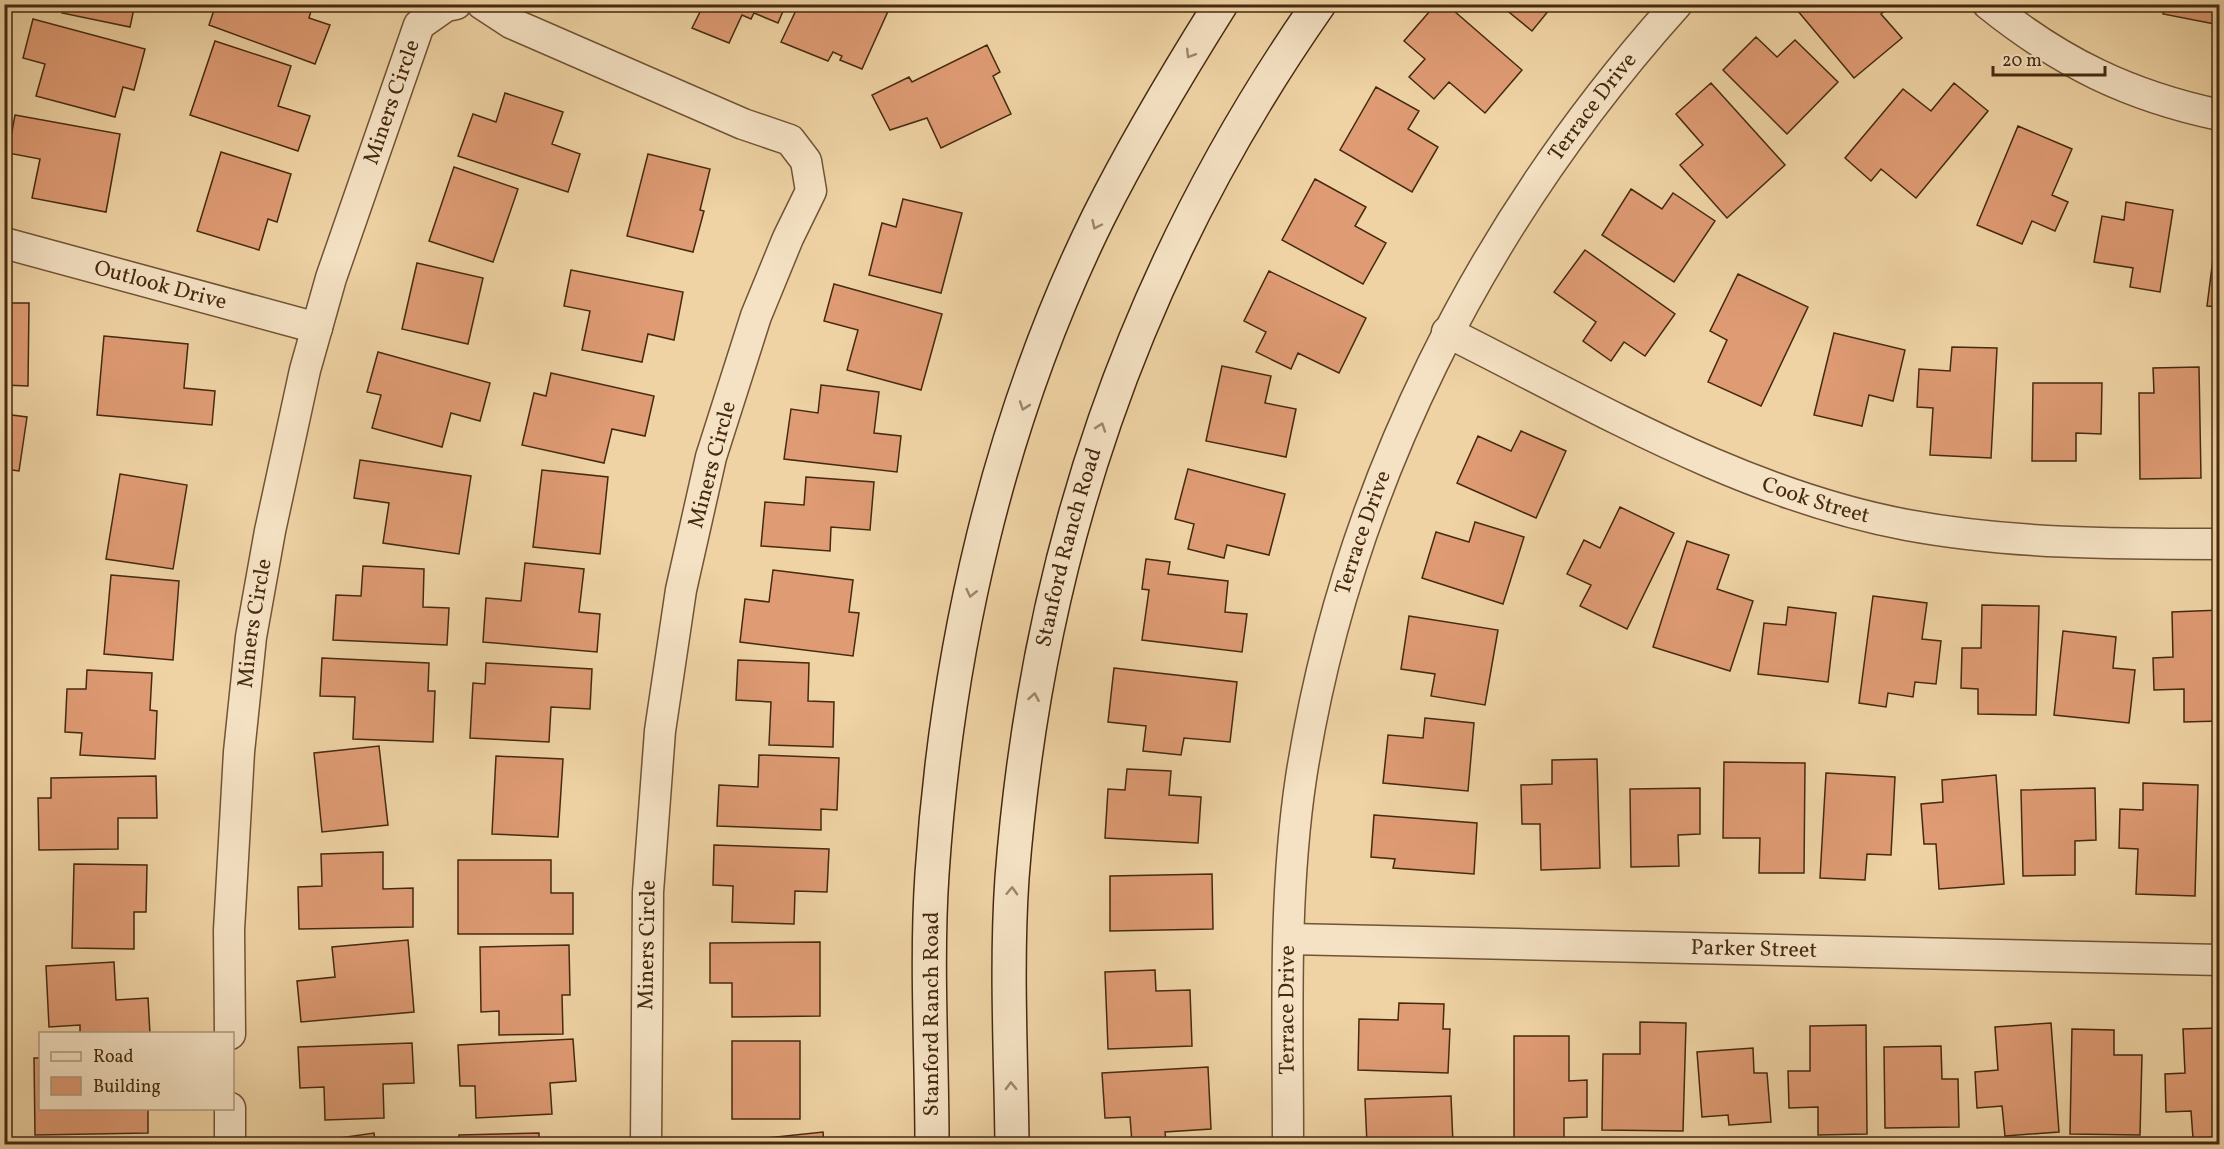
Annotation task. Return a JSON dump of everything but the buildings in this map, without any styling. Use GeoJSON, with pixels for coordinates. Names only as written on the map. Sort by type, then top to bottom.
{"type":"FeatureCollection","features":[{"type":"Feature","properties":{"kind":"main road","name":"Stanford Ranch Road"},"geometry":{"type":"LineString","coordinates":[[932,1144],[931,947],[938,809],[949,705],[983,538],[1035,373],[1098,220],[1145,129],[1221,4]]}},
{"type":"Feature","properties":{"kind":"main road","name":"Stanford Ranch Road"},"geometry":{"type":"LineString","coordinates":[[1012,1144],[1010,962],[1012,882],[1019,801],[1044,636],[1082,487],[1110,403],[1173,251],[1222,156],[1319,4]]}},
{"type":"Feature","properties":{"kind":"street","name":"Miners Circle"},"geometry":{"type":"LineString","coordinates":[[230,1032],[233,840],[251,637],[270,531],[305,370],[335,267],[419,25],[446,6],[456,4]]}},
{"type":"Feature","properties":{"kind":"street","name":"Miners Circle"},"geometry":{"type":"LineString","coordinates":[[482,4],[522,27],[743,124],[790,140],[806,162],[811,191],[788,238],[756,316],[711,458],[681,590],[660,731],[648,892],[646,1144]]}},
{"type":"Feature","properties":{"kind":"street","name":"Terrace Drive"},"geometry":{"type":"LineString","coordinates":[[1288,1144],[1289,939],[1292,871],[1301,778],[1318,691],[1359,537],[1418,389],[1490,256],[1540,178],[1638,48],[1677,4]]}},
{"type":"Feature","properties":{"kind":"street"},"geometry":{"type":"LineString","coordinates":[[1988,4],[2049,50],[2083,69],[2152,98],[2220,115]]}},
{"type":"Feature","properties":{"kind":"street","name":"Outlook Drive"},"geometry":{"type":"LineString","coordinates":[[4,243],[317,328]]}},
{"type":"Feature","properties":{"kind":"street","name":"Cook Street"},"geometry":{"type":"LineString","coordinates":[[1447,332],[1649,435],[1773,487],[1838,508],[1905,525],[2032,541],[2220,544]]}},
{"type":"Feature","properties":{"kind":"street","name":"Parker Street"},"geometry":{"type":"LineString","coordinates":[[1289,939],[2220,960]]}},
{"type":"Feature","properties":{"kind":"street"},"geometry":{"type":"LineString","coordinates":[[230,1110],[230,1144]]}}]}
